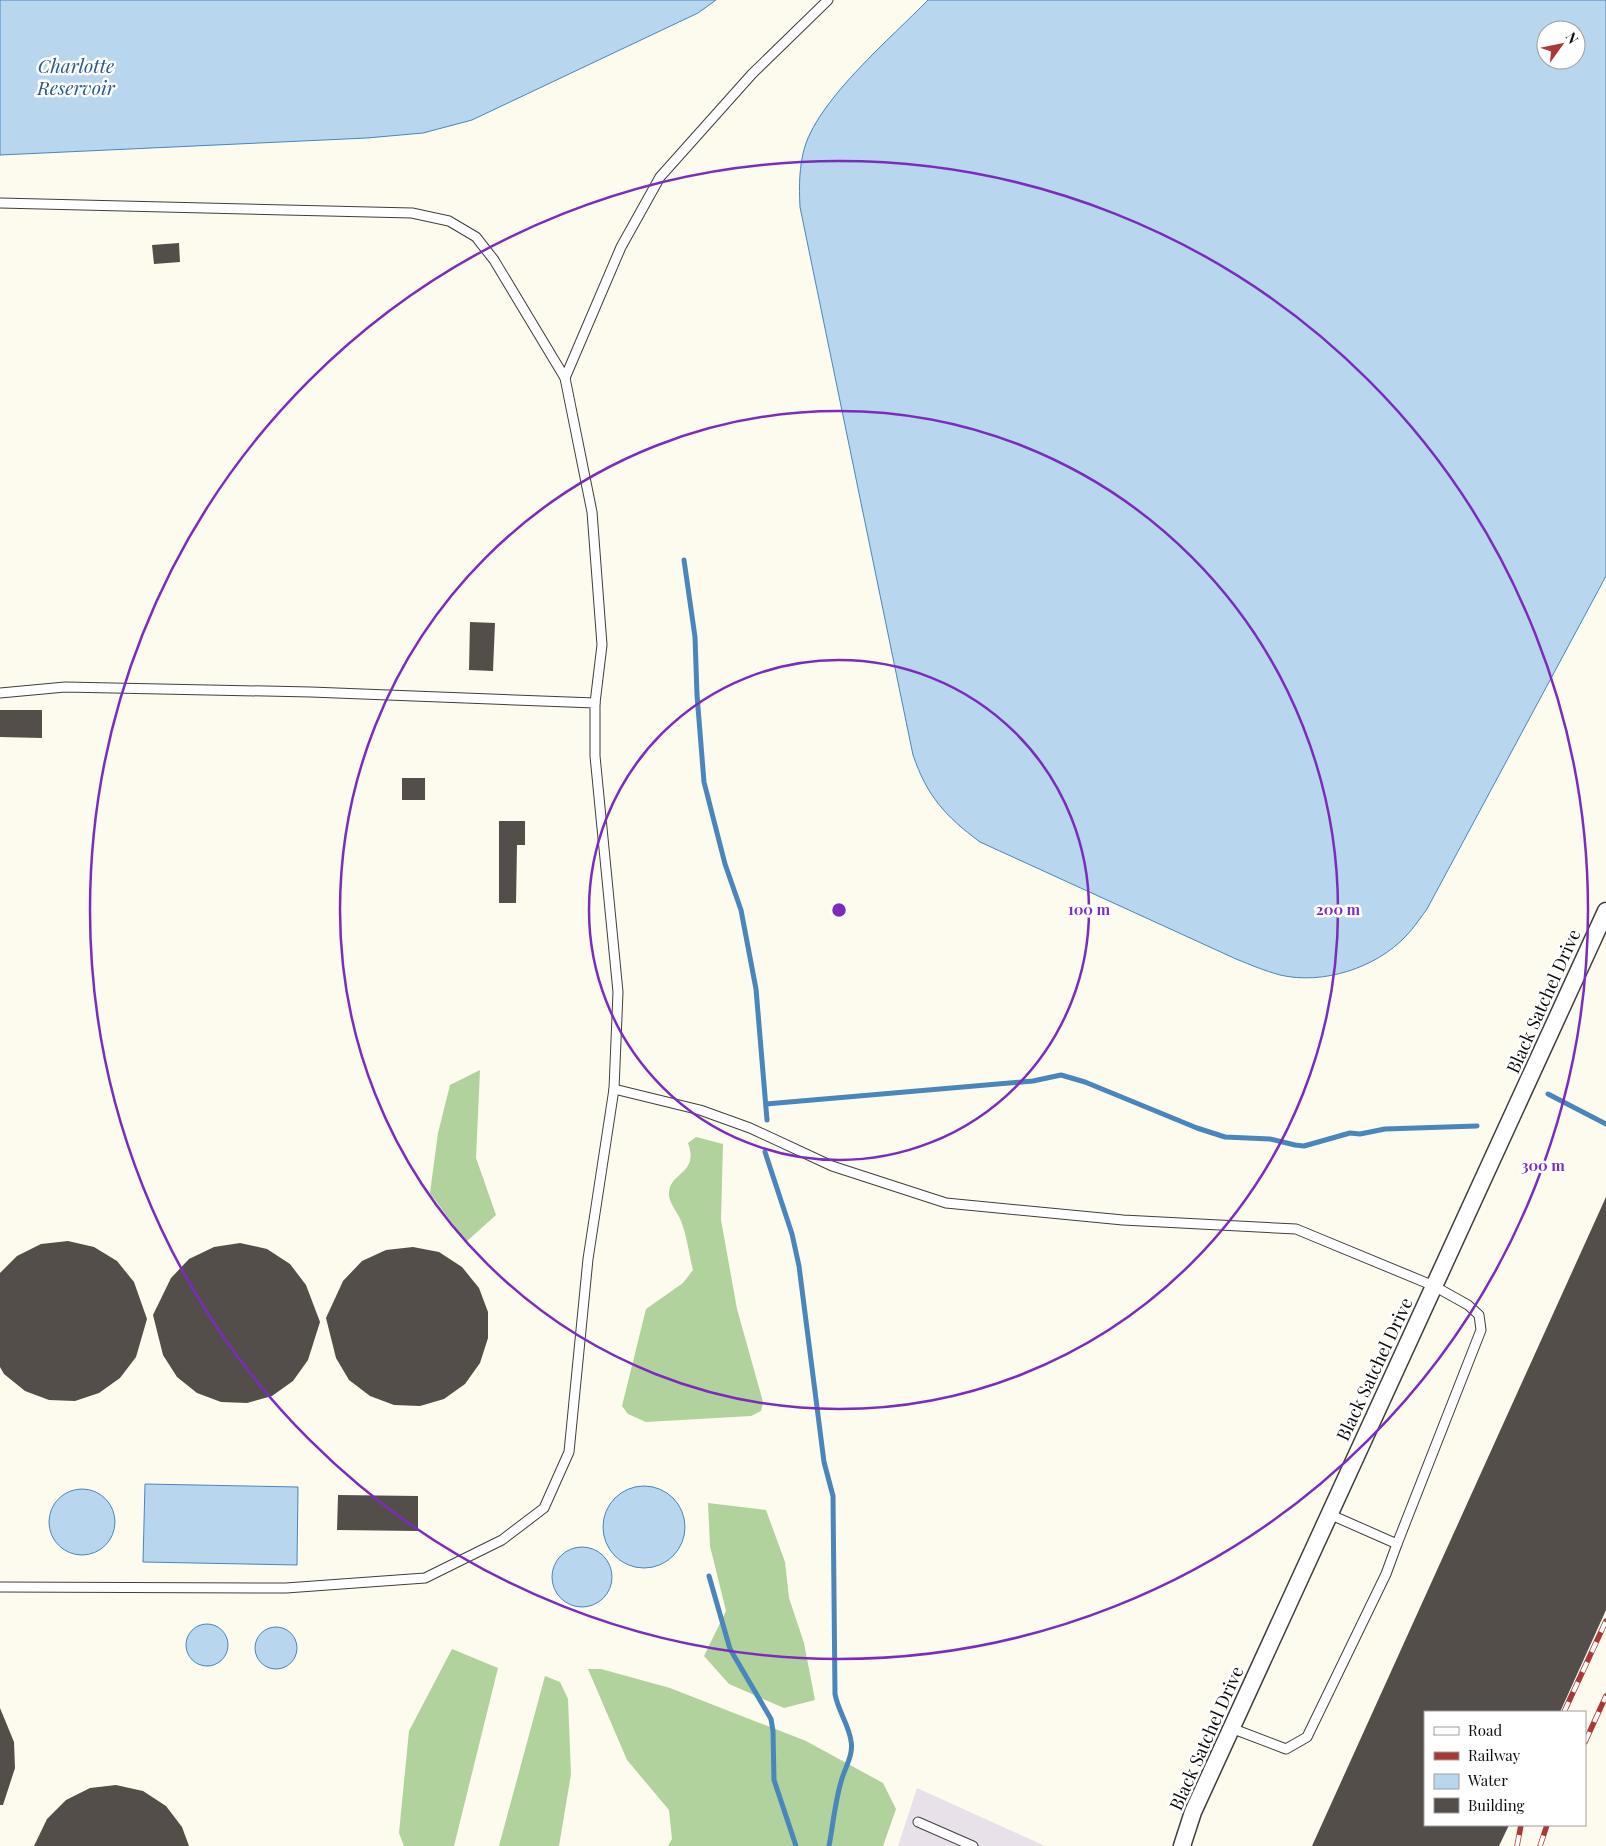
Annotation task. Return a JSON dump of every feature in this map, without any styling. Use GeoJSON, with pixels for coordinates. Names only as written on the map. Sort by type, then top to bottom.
{"type":"FeatureCollection","features":[{"type":"Feature","properties":{"kind":"street","name":"Black Satchel Drive"},"geometry":{"type":"LineString","coordinates":[[1182,1846],[1193,1812],[1606,911]]}},
{"type":"Feature","properties":{"kind":"lane"},"geometry":{"type":"LineString","coordinates":[[565,378],[621,247],[660,176],[752,74],[828,0]]}},
{"type":"Feature","properties":{"kind":"lane"},"geometry":{"type":"LineString","coordinates":[[0,203],[412,213],[449,221],[476,237],[494,260],[565,378],[592,512],[602,645],[595,703],[595,756],[618,992],[614,1089],[588,1259],[569,1452],[544,1508],[502,1540],[425,1578],[286,1588],[0,1587]]}},
{"type":"Feature","properties":{"kind":"lane"},"geometry":{"type":"LineString","coordinates":[[0,693],[65,687],[311,692],[595,703]]}},
{"type":"Feature","properties":{"kind":"lane"},"geometry":{"type":"LineString","coordinates":[[614,1089],[700,1110],[750,1128],[832,1166],[946,1203],[1123,1220],[1296,1230],[1434,1286],[1468,1305],[1479,1315],[1481,1330],[1386,1574],[1307,1737],[1286,1749],[1232,1728]]}},
{"type":"Feature","properties":{"kind":"lane"},"geometry":{"type":"LineString","coordinates":[[1329,1514],[1397,1544]]}},
{"type":"Feature","properties":{"kind":"lane"},"geometry":{"type":"LineString","coordinates":[[918,1822],[972,1846]]}},
{"type":"Feature","properties":{"kind":"shaded area"},"geometry":{"type":"Polygon","coordinates":[[[917,1788],[1045,1846],[898,1846],[917,1788]]]}},
{"type":"Feature","properties":{"kind":"green space"},"geometry":{"type":"Polygon","coordinates":[[[480,1070],[476,1158],[496,1215],[466,1242],[430,1193],[438,1133],[450,1085],[480,1070]]]}},
{"type":"Feature","properties":{"kind":"green space"},"geometry":{"type":"Polygon","coordinates":[[[696,1137],[723,1144],[721,1220],[737,1309],[763,1402],[761,1411],[751,1416],[646,1422],[628,1414],[622,1406],[646,1309],[683,1283],[693,1270],[683,1227],[669,1196],[673,1182],[687,1168],[690,1161],[691,1153],[688,1143],[696,1137]]]}},
{"type":"Feature","properties":{"kind":"green space"},"geometry":{"type":"Polygon","coordinates":[[[708,1503],[766,1510],[785,1562],[789,1598],[804,1643],[815,1700],[784,1708],[729,1684],[704,1656],[726,1611],[710,1546],[708,1503]]]}},
{"type":"Feature","properties":{"kind":"green space"},"geometry":{"type":"Polygon","coordinates":[[[452,1649],[498,1668],[454,1846],[404,1846],[399,1833],[409,1731],[452,1649]]]}},
{"type":"Feature","properties":{"kind":"green space"},"geometry":{"type":"Polygon","coordinates":[[[588,1669],[601,1669],[670,1688],[806,1741],[883,1783],[896,1809],[883,1846],[668,1846],[672,1839],[669,1810],[627,1760],[588,1669]]]}},
{"type":"Feature","properties":{"kind":"green space"},"geometry":{"type":"Polygon","coordinates":[[[545,1676],[560,1682],[568,1699],[571,1774],[559,1846],[499,1846],[545,1676]]]}},
{"type":"Feature","properties":{"kind":"water","name":"Charlotte Reservoir"},"geometry":{"type":"Polygon","coordinates":[[[0,0],[716,0],[698,13],[472,120],[423,133],[367,138],[0,155],[0,0]]]}},
{"type":"Feature","properties":{"kind":"water"},"geometry":{"type":"Polygon","coordinates":[[[928,0],[1606,0],[1606,576],[1427,909],[1409,933],[1380,957],[1348,971],[1314,978],[1280,975],[1258,968],[980,842],[947,814],[924,782],[913,755],[800,207],[803,154],[813,127],[841,88],[928,0]]]}},
{"type":"Feature","properties":{"kind":"water"},"geometry":{"type":"Polygon","coordinates":[[[145,1484],[298,1487],[297,1565],[143,1562],[145,1484]]]}},
{"type":"Feature","properties":{"kind":"water"},"geometry":{"type":"Polygon","coordinates":[[[644,1486],[660,1489],[673,1498],[682,1511],[685,1527],[682,1543],[673,1556],[660,1565],[644,1568],[628,1565],[615,1556],[606,1543],[603,1527],[606,1511],[615,1498],[628,1489],[644,1486]]]}},
{"type":"Feature","properties":{"kind":"water"},"geometry":{"type":"Polygon","coordinates":[[[75,1489],[89,1489],[101,1494],[110,1503],[115,1515],[113,1535],[106,1546],[89,1555],[75,1555],[63,1550],[54,1541],[49,1529],[49,1515],[54,1503],[63,1494],[75,1489]]]}},
{"type":"Feature","properties":{"kind":"water"},"geometry":{"type":"Polygon","coordinates":[[[582,1547],[598,1552],[603,1556],[607,1561],[612,1577],[607,1593],[603,1598],[598,1602],[582,1607],[566,1602],[561,1598],[557,1593],[552,1577],[557,1561],[561,1556],[566,1552],[582,1547]]]}},
{"type":"Feature","properties":{"kind":"water"},"geometry":{"type":"Polygon","coordinates":[[[211,1624],[219,1627],[225,1633],[228,1645],[225,1657],[219,1663],[203,1666],[195,1663],[189,1657],[186,1641],[189,1633],[195,1627],[211,1624]]]}},
{"type":"Feature","properties":{"kind":"water"},"geometry":{"type":"Polygon","coordinates":[[[280,1627],[288,1630],[294,1636],[297,1648],[294,1660],[288,1666],[272,1669],[264,1666],[258,1660],[255,1644],[258,1636],[264,1630],[280,1627]]]}},
{"type":"Feature","properties":{"kind":"building"},"geometry":{"type":"Polygon","coordinates":[[[179,243],[180,262],[154,264],[152,245],[179,243]]]}},
{"type":"Feature","properties":{"kind":"building"},"geometry":{"type":"Polygon","coordinates":[[[470,622],[495,623],[493,671],[469,670],[470,622]]]}},
{"type":"Feature","properties":{"kind":"building"},"geometry":{"type":"Polygon","coordinates":[[[0,710],[42,710],[42,738],[0,737],[0,710]]]}},
{"type":"Feature","properties":{"kind":"building"},"geometry":{"type":"Polygon","coordinates":[[[402,778],[425,778],[425,800],[402,800],[402,778]]]}},
{"type":"Feature","properties":{"kind":"building"},"geometry":{"type":"Polygon","coordinates":[[[499,821],[525,821],[525,845],[517,845],[516,903],[499,903],[499,821]]]}},
{"type":"Feature","properties":{"kind":"building"},"geometry":{"type":"Polygon","coordinates":[[[1606,1197],[1606,1610],[1560,1711],[1424,1711],[1424,1826],[1509,1826],[1499,1846],[1312,1846],[1606,1197]]]}},
{"type":"Feature","properties":{"kind":"building"},"geometry":{"type":"Polygon","coordinates":[[[68,1241],[94,1247],[117,1261],[134,1282],[147,1319],[136,1357],[120,1378],[99,1393],[75,1401],[49,1400],[25,1391],[4,1374],[0,1367],[0,1273],[17,1256],[41,1244],[68,1241]]]}},
{"type":"Feature","properties":{"kind":"building"},"geometry":{"type":"Polygon","coordinates":[[[240,1243],[267,1249],[290,1264],[306,1285],[320,1322],[308,1360],[293,1381],[272,1396],[247,1403],[221,1402],[197,1393],[177,1377],[163,1355],[153,1315],[171,1278],[189,1259],[214,1247],[240,1243]]]}},
{"type":"Feature","properties":{"kind":"building"},"geometry":{"type":"Polygon","coordinates":[[[413,1247],[439,1252],[462,1267],[479,1288],[488,1312],[488,1338],[480,1363],[465,1384],[444,1399],[420,1406],[394,1405],[370,1396],[349,1380],[336,1358],[326,1318],[343,1281],[362,1261],[386,1250],[413,1247]]]}},
{"type":"Feature","properties":{"kind":"building"},"geometry":{"type":"Polygon","coordinates":[[[338,1495],[418,1496],[418,1531],[337,1530],[338,1495]]]}},
{"type":"Feature","properties":{"kind":"building"},"geometry":{"type":"Polygon","coordinates":[[[0,1708],[14,1742],[15,1768],[3,1805],[0,1805],[0,1708]]]}},
{"type":"Feature","properties":{"kind":"building"},"geometry":{"type":"Polygon","coordinates":[[[116,1785],[143,1791],[166,1806],[182,1827],[189,1846],[34,1846],[47,1819],[66,1800],[90,1788],[116,1785]]]}},
{"type":"Feature","properties":{"kind":"waterway"},"geometry":{"type":"LineString","coordinates":[[684,560],[695,637],[697,695],[704,782],[725,864],[741,910],[756,989],[767,1120]]}},
{"type":"Feature","properties":{"kind":"waterway"},"geometry":{"type":"LineString","coordinates":[[766,1104],[1033,1081],[1061,1075],[1085,1082],[1197,1128],[1225,1137],[1270,1139],[1304,1146],[1350,1133],[1360,1134],[1385,1129],[1477,1126]]}},
{"type":"Feature","properties":{"kind":"waterway"},"geometry":{"type":"LineString","coordinates":[[1548,1094],[1606,1124]]}},
{"type":"Feature","properties":{"kind":"waterway"},"geometry":{"type":"LineString","coordinates":[[765,1152],[792,1234],[799,1266],[824,1462],[833,1496],[835,1694],[850,1735],[852,1746],[839,1790],[829,1846]]}},
{"type":"Feature","properties":{"kind":"waterway"},"geometry":{"type":"LineString","coordinates":[[709,1576],[730,1649],[771,1719],[774,1780],[796,1846]]}},
{"type":"Feature","properties":{"kind":"railway"},"geometry":{"type":"LineString","coordinates":[[1564,1711],[1606,1621]]}},
{"type":"Feature","properties":{"kind":"railway"},"geometry":{"type":"LineString","coordinates":[[1586,1740],[1606,1696]]}},
{"type":"Feature","properties":{"kind":"railway"},"geometry":{"type":"LineString","coordinates":[[1517,1846],[1521,1826]]}},
{"type":"Feature","properties":{"kind":"railway"},"geometry":{"type":"LineString","coordinates":[[1540,1846],[1547,1826]]}}]}
